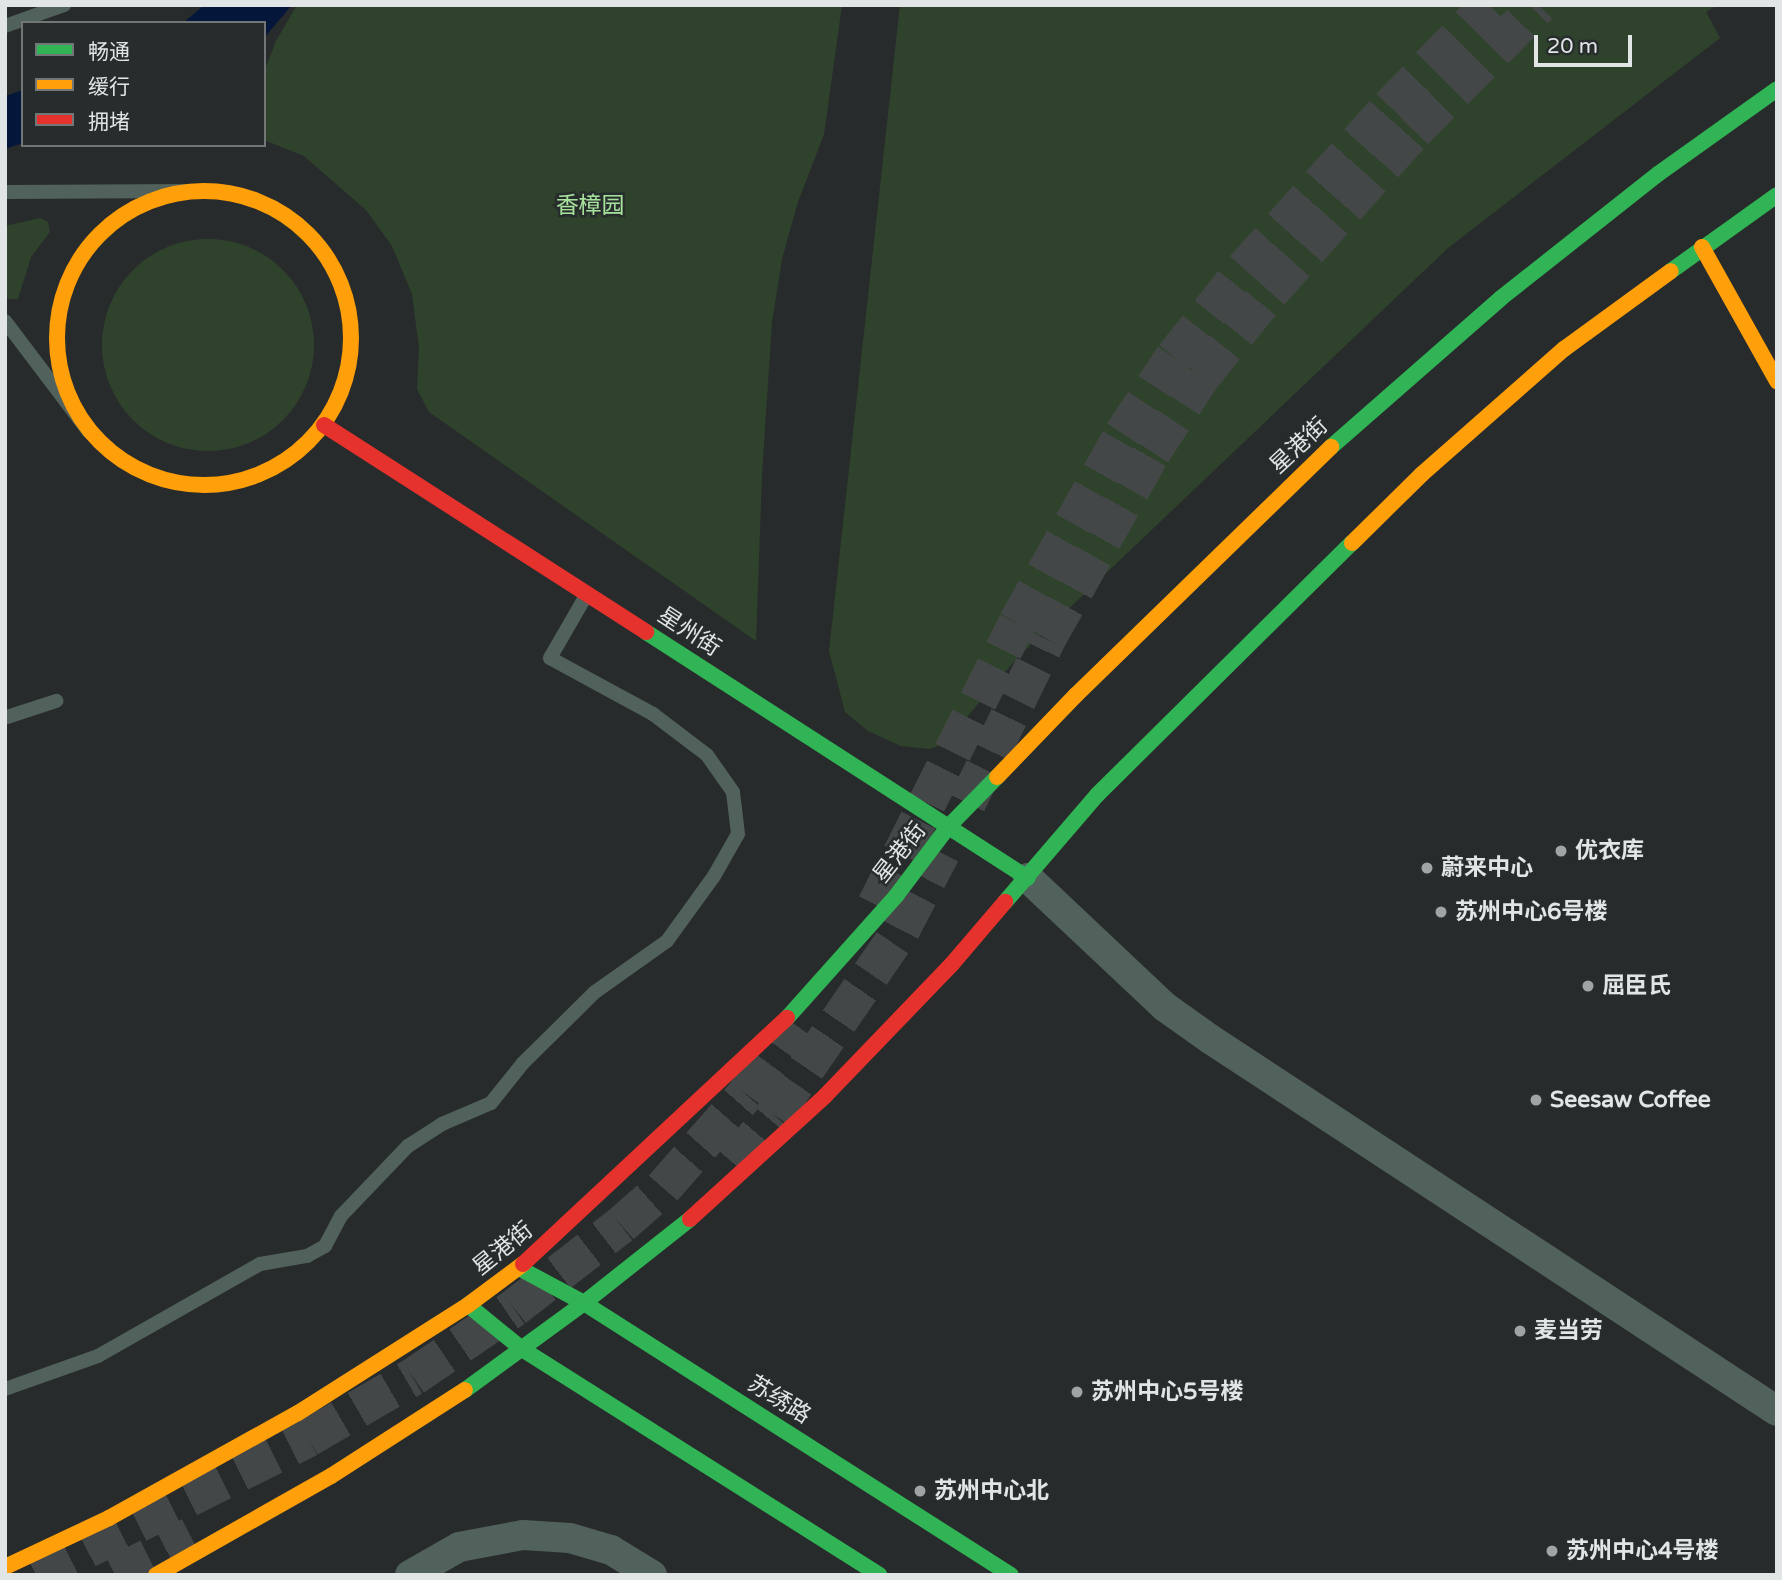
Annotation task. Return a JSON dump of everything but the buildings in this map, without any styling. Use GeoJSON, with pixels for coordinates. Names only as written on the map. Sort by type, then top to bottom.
{"type":"FeatureCollection","features":[{"type":"Feature","properties":{"kind":"main road","name":"星港街"},"geometry":{"type":"LineString","coordinates":[[5,1567],[109,1518],[298,1413],[468,1305],[519,1268],[771,1037],[896,896],[948,827],[1076,695],[1316,460],[1433,354],[1658,174],[1777,89]]}},
{"type":"Feature","properties":{"kind":"main road"},"geometry":{"type":"LineString","coordinates":[[188,191],[230,192],[270,206],[305,230],[331,264],[347,303],[351,345],[344,387],[324,425],[286,463],[236,484],[181,485],[130,467],[89,432],[63,384],[56,348],[58,311],[69,276],[88,245],[115,220],[147,201],[188,191]]}},
{"type":"Feature","properties":{"kind":"main road"},"geometry":{"type":"LineString","coordinates":[[156,1575],[331,1476],[430,1415],[584,1303],[696,1214],[825,1096],[952,964],[1097,794],[1432,464],[1564,349],[1777,195]]}},
{"type":"Feature","properties":{"kind":"main road"},"geometry":{"type":"LineString","coordinates":[[1702,247],[1777,381]]}},
{"type":"Feature","properties":{"kind":"main road","name":"星州街"},"geometry":{"type":"LineString","coordinates":[[324,425],[1028,878]]}},
{"type":"Feature","properties":{"kind":"main road","name":"苏绣路"},"geometry":{"type":"LineString","coordinates":[[519,1268],[584,1303],[1011,1575]]}},
{"type":"Feature","properties":{"kind":"main road"},"geometry":{"type":"LineString","coordinates":[[468,1305],[522,1349],[879,1575]]}},
{"type":"Feature","properties":{"kind":"street"},"geometry":{"type":"LineString","coordinates":[[1028,878],[1165,1007],[1777,1411]]}},
{"type":"Feature","properties":{"kind":"street"},"geometry":{"type":"LineString","coordinates":[[410,1575],[459,1546],[523,1535],[570,1538],[611,1549],[652,1575]]}},
{"type":"Feature","properties":{"kind":"lane"},"geometry":{"type":"LineString","coordinates":[[5,26],[64,5]]}},
{"type":"Feature","properties":{"kind":"lane"},"geometry":{"type":"LineString","coordinates":[[5,192],[188,191]]}},
{"type":"Feature","properties":{"kind":"lane"},"geometry":{"type":"LineString","coordinates":[[5,321],[89,432]]}},
{"type":"Feature","properties":{"kind":"lane"},"geometry":{"type":"LineString","coordinates":[[5,1389],[98,1356],[260,1264],[307,1256],[325,1246],[341,1216],[408,1146],[442,1124],[491,1104],[523,1063],[594,992],[667,942],[714,876],[738,834],[733,792],[707,755],[653,714],[550,658],[587,593]]}},
{"type":"Feature","properties":{"kind":"lane"},"geometry":{"type":"LineString","coordinates":[[7,717],[56,701]]}},
{"type":"Feature","properties":{"kind":"green space","name":"香樟园"},"geometry":{"type":"Polygon","coordinates":[[[297,5],[842,5],[824,134],[798,202],[782,259],[772,322],[762,474],[756,641],[429,412],[417,389],[419,348],[412,294],[392,246],[366,210],[304,156],[266,141],[266,67],[276,41],[297,5]]]}},
{"type":"Feature","properties":{"kind":"green space"},"geometry":{"type":"Polygon","coordinates":[[[900,5],[1717,5],[1706,12],[1720,38],[1448,248],[1018,657],[944,744],[930,749],[901,746],[868,731],[845,712],[829,651],[900,5]]]}},
{"type":"Feature","properties":{"kind":"green space"},"geometry":{"type":"Polygon","coordinates":[[[40,218],[48,222],[50,232],[31,257],[18,299],[9,299],[5,295],[5,226],[40,218]]]}},
{"type":"Feature","properties":{"kind":"green space"},"geometry":{"type":"Polygon","coordinates":[[[208,239],[249,247],[283,270],[306,304],[314,345],[306,386],[283,420],[249,443],[208,451],[167,443],[133,420],[110,386],[102,345],[110,304],[133,270],[167,247],[208,239]]]}},
{"type":"Feature","properties":{"kind":"water"},"geometry":{"type":"Polygon","coordinates":[[[204,5],[292,5],[266,36],[266,21],[185,21],[204,5]]]}},
{"type":"Feature","properties":{"kind":"water"},"geometry":{"type":"Polygon","coordinates":[[[21,91],[21,144],[5,149],[5,96],[21,91]]]}},
{"type":"Feature","properties":{"kind":"tunnel"},"geometry":{"type":"LineString","coordinates":[[876,905],[1017,623],[1123,434],[1174,357],[1244,269],[1390,107],[1489,5]]}},
{"type":"Feature","properties":{"kind":"tunnel"},"geometry":{"type":"LineString","coordinates":[[967,803],[1047,639],[1152,452],[1201,377],[1270,292],[1414,131],[1539,5]]}},
{"type":"Feature","properties":{"kind":"tunnel"},"geometry":{"type":"LineString","coordinates":[[733,1163],[774,1115],[901,930],[941,853]]}},
{"type":"Feature","properties":{"kind":"tunnel"},"geometry":{"type":"LineString","coordinates":[[36,1575],[308,1438],[413,1377],[514,1308],[621,1225],[663,1188],[746,1094],[796,1025]]}},
{"type":"Feature","properties":{"kind":"tunnel"},"geometry":{"type":"LineString","coordinates":[[115,1575],[191,1536]]}},
{"type":"Feature","properties":{"kind":"traffic: fast"},"geometry":{"type":"LineString","coordinates":[[1331,447],[1501,298],[1658,174],[1777,89]]}},
{"type":"Feature","properties":{"kind":"traffic: fast"},"geometry":{"type":"LineString","coordinates":[[1671,271],[1777,195]]}},
{"type":"Feature","properties":{"kind":"traffic: fast"},"geometry":{"type":"LineString","coordinates":[[1005,902],[1097,795],[1352,543]]}},
{"type":"Feature","properties":{"kind":"traffic: fast"},"geometry":{"type":"LineString","coordinates":[[646,632],[1028,878]]}},
{"type":"Feature","properties":{"kind":"traffic: fast"},"geometry":{"type":"LineString","coordinates":[[787,1018],[896,896],[948,827],[997,777]]}},
{"type":"Feature","properties":{"kind":"traffic: fast"},"geometry":{"type":"LineString","coordinates":[[465,1390],[584,1303],[690,1219]]}},
{"type":"Feature","properties":{"kind":"traffic: fast"},"geometry":{"type":"LineString","coordinates":[[519,1268],[584,1303],[1011,1575]]}},
{"type":"Feature","properties":{"kind":"traffic: fast"},"geometry":{"type":"LineString","coordinates":[[468,1305],[522,1349],[879,1575]]}},
{"type":"Feature","properties":{"kind":"traffic: slow"},"geometry":{"type":"LineString","coordinates":[[204,191],[233,194],[260,202],[286,216],[308,234],[326,256],[340,282],[348,309],[351,338],[348,367],[340,394],[326,420],[308,442],[286,460],[260,474],[233,482],[204,485],[175,482],[148,474],[122,460],[100,442],[82,420],[68,394],[60,367],[57,338],[60,309],[68,282],[82,256],[100,234],[122,216],[148,202],[175,194],[204,191]]}},
{"type":"Feature","properties":{"kind":"traffic: slow"},"geometry":{"type":"LineString","coordinates":[[1702,247],[1777,381]]}},
{"type":"Feature","properties":{"kind":"traffic: slow"},"geometry":{"type":"LineString","coordinates":[[1352,543],[1422,474],[1564,349],[1671,271]]}},
{"type":"Feature","properties":{"kind":"traffic: slow"},"geometry":{"type":"LineString","coordinates":[[997,777],[1076,695],[1331,447]]}},
{"type":"Feature","properties":{"kind":"traffic: slow"},"geometry":{"type":"LineString","coordinates":[[5,1567],[109,1518],[298,1413],[468,1305],[523,1264]]}},
{"type":"Feature","properties":{"kind":"traffic: slow"},"geometry":{"type":"LineString","coordinates":[[156,1575],[331,1476],[465,1390]]}},
{"type":"Feature","properties":{"kind":"traffic: jam"},"geometry":{"type":"LineString","coordinates":[[324,425],[646,632]]}},
{"type":"Feature","properties":{"kind":"traffic: jam"},"geometry":{"type":"LineString","coordinates":[[690,1219],[825,1096],[952,964],[1005,902]]}},
{"type":"Feature","properties":{"kind":"traffic: jam"},"geometry":{"type":"LineString","coordinates":[[523,1264],[787,1018]]}},
{"type":"Feature","properties":{"kind":"place","name":"优衣库"},"geometry":{"type":"Point","coordinates":[1561,851]}},
{"type":"Feature","properties":{"kind":"place","name":"蔚来中心"},"geometry":{"type":"Point","coordinates":[1427,868]}},
{"type":"Feature","properties":{"kind":"place","name":"苏州中心6号楼"},"geometry":{"type":"Point","coordinates":[1441,912]}},
{"type":"Feature","properties":{"kind":"place","name":"屈臣氏"},"geometry":{"type":"Point","coordinates":[1588,986]}},
{"type":"Feature","properties":{"kind":"place","name":"Seesaw Coffee"},"geometry":{"type":"Point","coordinates":[1536,1100]}},
{"type":"Feature","properties":{"kind":"place","name":"麦当劳"},"geometry":{"type":"Point","coordinates":[1520,1331]}},
{"type":"Feature","properties":{"kind":"place","name":"苏州中心5号楼"},"geometry":{"type":"Point","coordinates":[1077,1392]}},
{"type":"Feature","properties":{"kind":"place","name":"苏州中心北"},"geometry":{"type":"Point","coordinates":[920,1491]}},
{"type":"Feature","properties":{"kind":"place","name":"苏州中心4号楼"},"geometry":{"type":"Point","coordinates":[1552,1551]}}]}
